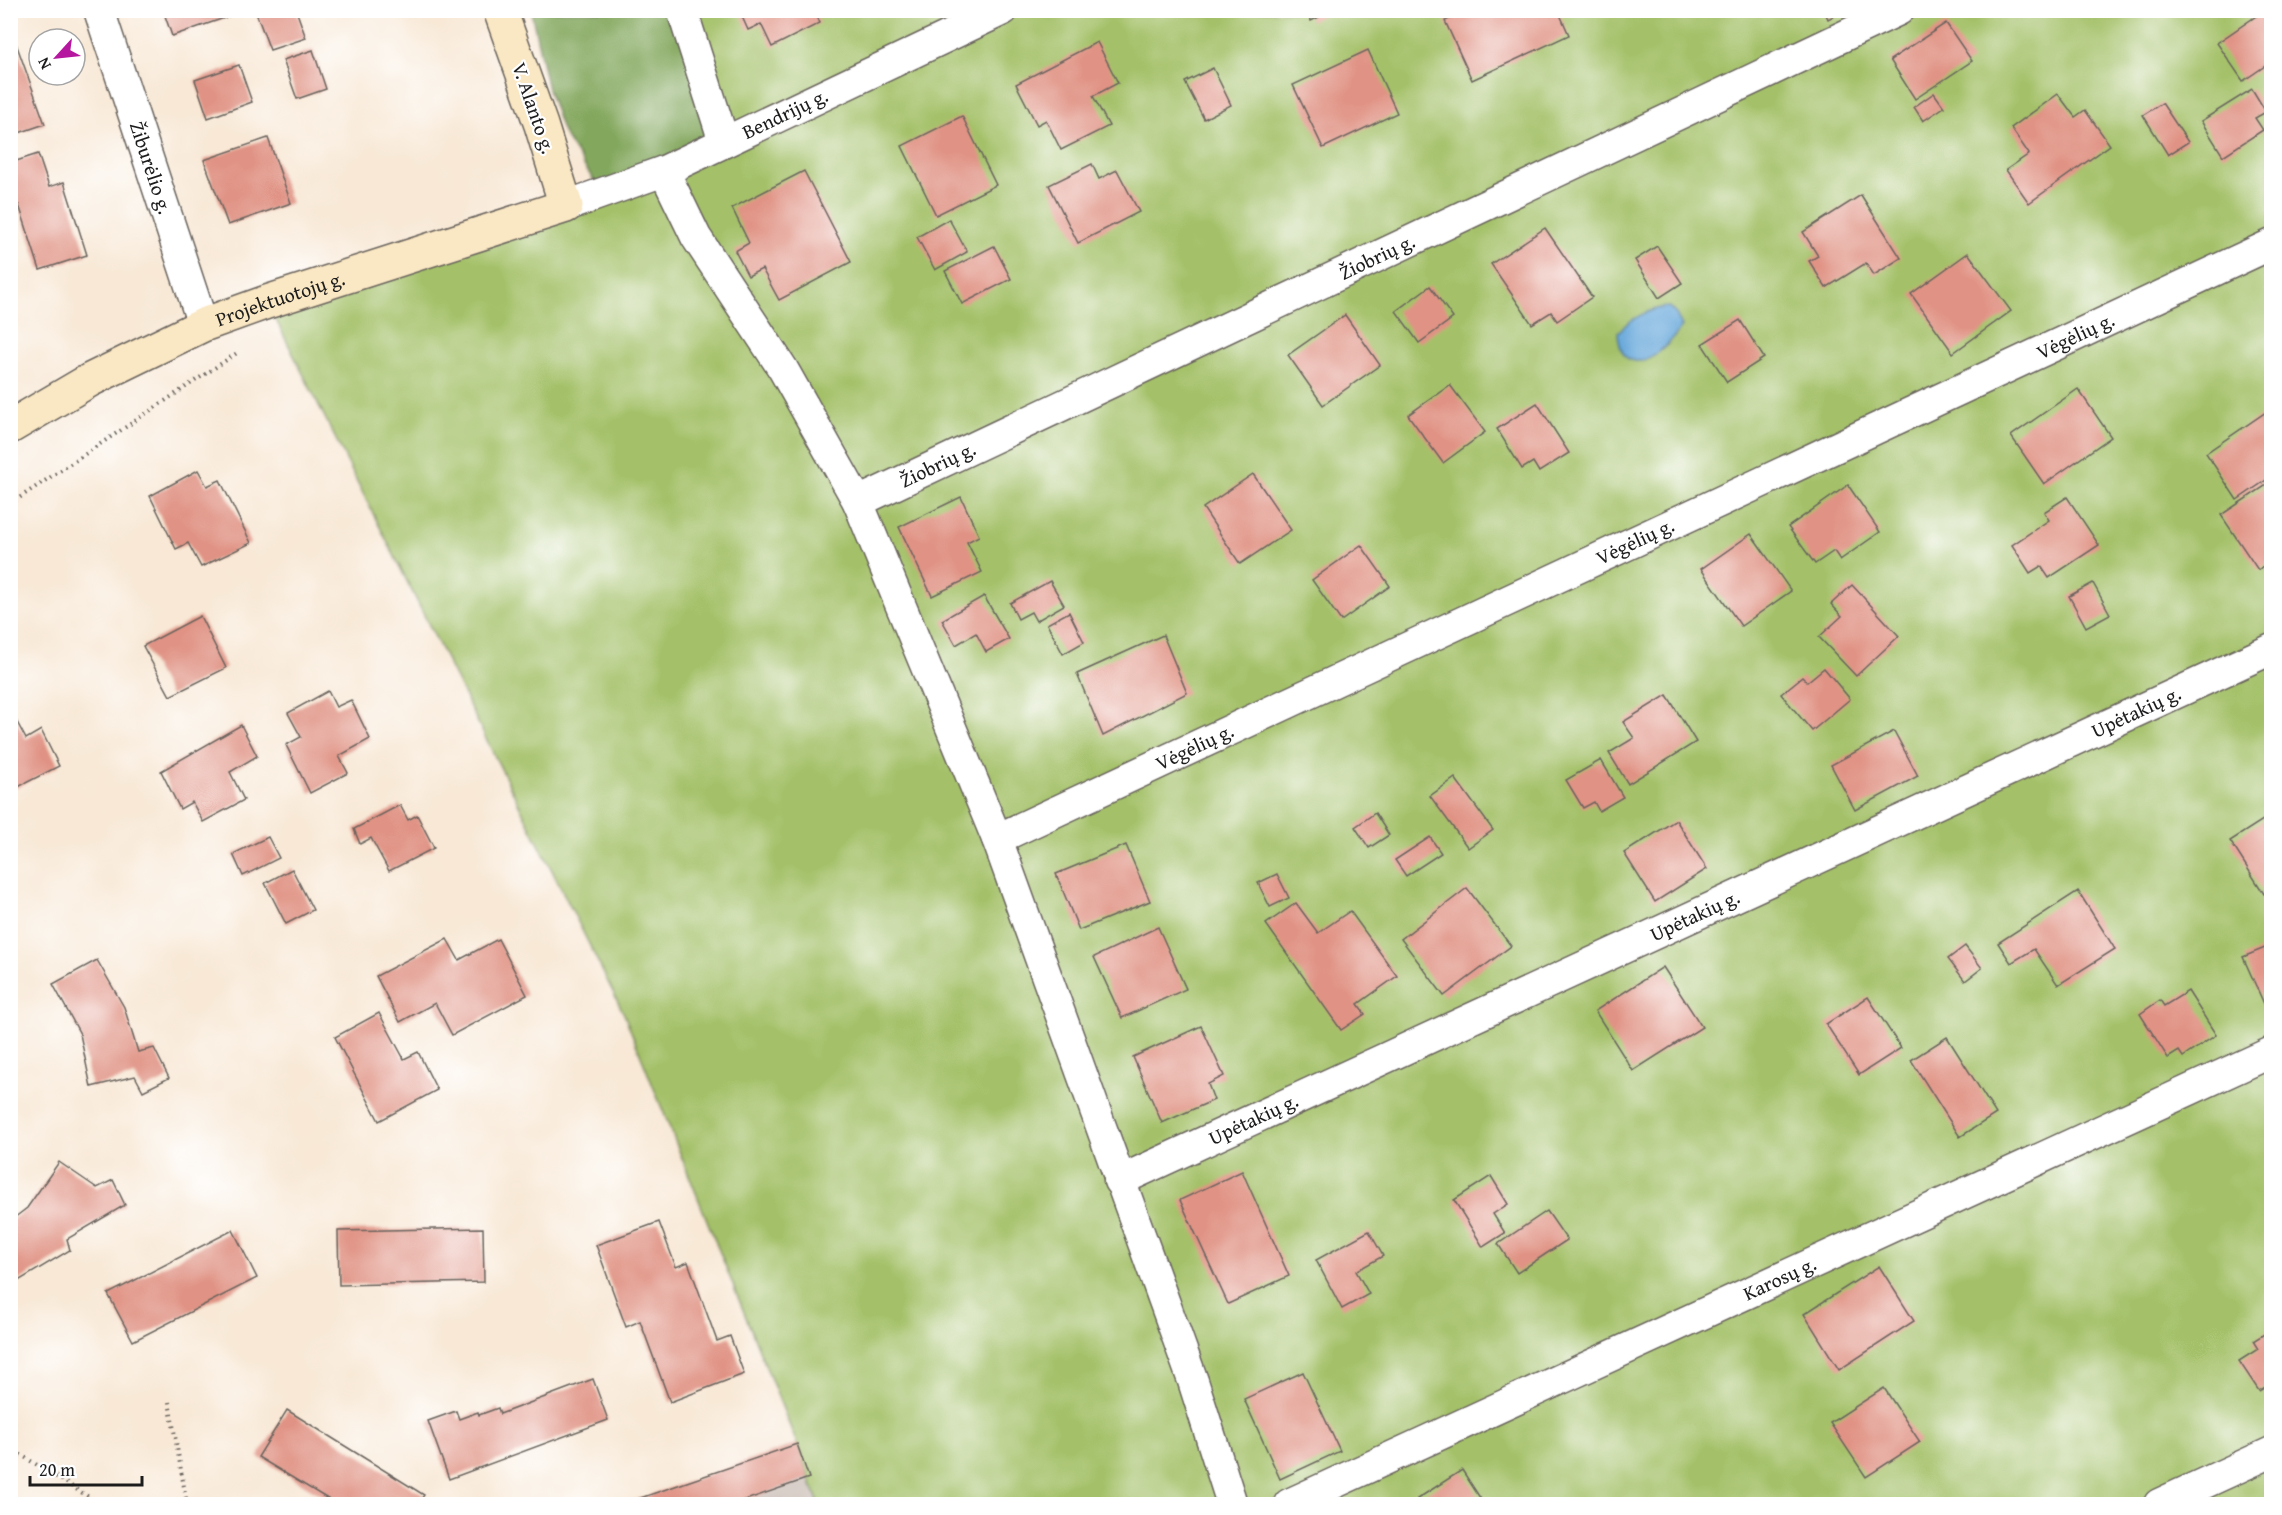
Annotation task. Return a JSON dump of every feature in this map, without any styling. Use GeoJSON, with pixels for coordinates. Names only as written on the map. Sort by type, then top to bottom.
{"type":"FeatureCollection","features":[{"type":"Feature","properties":{"kind":"main road","name":"V. Alanto g."},"geometry":{"type":"LineString","coordinates":[[500,10],[541,125],[566,207]]}},
{"type":"Feature","properties":{"kind":"main road","name":"Projektuotojų g."},"geometry":{"type":"LineString","coordinates":[[10,427],[90,380],[203,326],[267,302],[566,207]]}},
{"type":"Feature","properties":{"kind":"street","name":"Žiburėlio g."},"geometry":{"type":"LineString","coordinates":[[99,10],[203,326]]}},
{"type":"Feature","properties":{"kind":"street"},"geometry":{"type":"LineString","coordinates":[[682,10],[724,142]]}},
{"type":"Feature","properties":{"kind":"street","name":"Bendrijų g."},"geometry":{"type":"LineString","coordinates":[[566,207],[664,171],[1003,10]]}},
{"type":"Feature","properties":{"kind":"street","name":"Žiobrių g."},"geometry":{"type":"LineString","coordinates":[[858,502],[1899,10]]}},
{"type":"Feature","properties":{"kind":"street"},"geometry":{"type":"LineString","coordinates":[[664,171],[696,237],[783,369],[858,502],[997,838],[1193,1381],[1232,1504]]}},
{"type":"Feature","properties":{"kind":"street","name":"Vėgėlių g."},"geometry":{"type":"LineString","coordinates":[[997,838],[2271,244]]}},
{"type":"Feature","properties":{"kind":"street","name":"Upėtakių g."},"geometry":{"type":"LineString","coordinates":[[1119,1180],[2271,649]]}},
{"type":"Feature","properties":{"kind":"street","name":"Karosų g."},"geometry":{"type":"LineString","coordinates":[[1288,1504],[2271,1052]]}},
{"type":"Feature","properties":{"kind":"street"},"geometry":{"type":"LineString","coordinates":[[2159,1504],[2271,1452]]}},
{"type":"Feature","properties":{"kind":"path"},"geometry":{"type":"LineString","coordinates":[[10,504],[240,351]]}},
{"type":"Feature","properties":{"kind":"path"},"geometry":{"type":"LineString","coordinates":[[169,1402],[187,1504]]}},
{"type":"Feature","properties":{"kind":"path"},"geometry":{"type":"LineString","coordinates":[[10,1448],[100,1504]]}},
{"type":"Feature","properties":{"kind":"shaded area"},"geometry":{"type":"Polygon","coordinates":[[[797,1444],[819,1504],[627,1504],[797,1444]]]}},
{"type":"Feature","properties":{"kind":"green space"},"geometry":{"type":"Polygon","coordinates":[[[531,11],[670,11],[724,142],[602,193],[563,133],[548,90],[531,11]]]}},
{"type":"Feature","properties":{"kind":"green space"},"geometry":{"type":"Polygon","coordinates":[[[670,11],[2271,11],[2271,1504],[819,1504],[624,1014],[267,302],[664,171],[670,11]]]}},
{"type":"Feature","properties":{"kind":"water"},"geometry":{"type":"Polygon","coordinates":[[[1669,307],[1676,314],[1682,326],[1675,336],[1656,354],[1646,359],[1636,361],[1627,358],[1621,349],[1618,332],[1629,322],[1642,315],[1655,309],[1669,307]]]}},
{"type":"Feature","properties":{"kind":"building"},"geometry":{"type":"Polygon","coordinates":[[[163,10],[235,10],[236,14],[172,36],[163,10]]]}},
{"type":"Feature","properties":{"kind":"building"},"geometry":{"type":"Polygon","coordinates":[[[255,10],[296,10],[306,38],[270,50],[255,10]]]}},
{"type":"Feature","properties":{"kind":"building"},"geometry":{"type":"Polygon","coordinates":[[[739,10],[814,10],[820,23],[772,47],[761,24],[748,30],[739,10]]]}},
{"type":"Feature","properties":{"kind":"building"},"geometry":{"type":"Polygon","coordinates":[[[1307,10],[1333,10],[1311,21],[1307,10]]]}},
{"type":"Feature","properties":{"kind":"building"},"geometry":{"type":"Polygon","coordinates":[[[1468,10],[1558,10],[1569,35],[1472,80],[1445,21],[1468,10]]]}},
{"type":"Feature","properties":{"kind":"building"},"geometry":{"type":"Polygon","coordinates":[[[1824,10],[1845,10],[1828,19],[1824,10]]]}},
{"type":"Feature","properties":{"kind":"building"},"geometry":{"type":"Polygon","coordinates":[[[2265,10],[2272,10],[2272,76],[2265,66],[2243,81],[2217,43],[2265,10]]]}},
{"type":"Feature","properties":{"kind":"building"},"geometry":{"type":"Polygon","coordinates":[[[1946,23],[1972,61],[1915,99],[1890,60],[1946,23]]]}},
{"type":"Feature","properties":{"kind":"building"},"geometry":{"type":"Polygon","coordinates":[[[13,35],[27,74],[27,87],[32,87],[45,124],[10,136],[10,36],[13,35]]]}},
{"type":"Feature","properties":{"kind":"building"},"geometry":{"type":"Polygon","coordinates":[[[1097,42],[1118,83],[1093,96],[1109,126],[1061,150],[1046,120],[1037,125],[1016,84],[1097,42]]]}},
{"type":"Feature","properties":{"kind":"building"},"geometry":{"type":"Polygon","coordinates":[[[313,50],[326,89],[297,99],[283,60],[313,50]]]}},
{"type":"Feature","properties":{"kind":"building"},"geometry":{"type":"Polygon","coordinates":[[[1368,50],[1397,113],[1323,148],[1293,85],[1368,50]]]}},
{"type":"Feature","properties":{"kind":"building"},"geometry":{"type":"Polygon","coordinates":[[[239,65],[252,102],[208,118],[195,80],[239,65]]]}},
{"type":"Feature","properties":{"kind":"building"},"geometry":{"type":"Polygon","coordinates":[[[1213,68],[1231,105],[1204,119],[1185,82],[1213,68]]]}},
{"type":"Feature","properties":{"kind":"building"},"geometry":{"type":"Polygon","coordinates":[[[2252,89],[2266,112],[2255,118],[2263,130],[2223,156],[2201,121],[2252,89]]]}},
{"type":"Feature","properties":{"kind":"building"},"geometry":{"type":"Polygon","coordinates":[[[1934,93],[1944,107],[1923,121],[1914,107],[1934,93]]]}},
{"type":"Feature","properties":{"kind":"building"},"geometry":{"type":"Polygon","coordinates":[[[2058,94],[2075,117],[2085,110],[2110,145],[2029,203],[2006,170],[2029,154],[2011,128],[2058,94]]]}},
{"type":"Feature","properties":{"kind":"building"},"geometry":{"type":"Polygon","coordinates":[[[2162,103],[2188,142],[2168,155],[2143,115],[2162,103]]]}},
{"type":"Feature","properties":{"kind":"building"},"geometry":{"type":"Polygon","coordinates":[[[962,116],[996,185],[936,215],[902,146],[962,116]]]}},
{"type":"Feature","properties":{"kind":"building"},"geometry":{"type":"Polygon","coordinates":[[[268,138],[291,203],[228,225],[204,160],[268,138]]]}},
{"type":"Feature","properties":{"kind":"building"},"geometry":{"type":"Polygon","coordinates":[[[38,154],[49,187],[64,182],[87,255],[40,270],[19,205],[10,208],[10,163],[38,154]]]}},
{"type":"Feature","properties":{"kind":"building"},"geometry":{"type":"Polygon","coordinates":[[[1092,164],[1099,179],[1117,170],[1139,212],[1078,243],[1049,185],[1092,164]]]}},
{"type":"Feature","properties":{"kind":"building"},"geometry":{"type":"Polygon","coordinates":[[[804,171],[851,262],[779,300],[762,269],[748,276],[735,251],[749,243],[732,208],[804,171]]]}},
{"type":"Feature","properties":{"kind":"building"},"geometry":{"type":"Polygon","coordinates":[[[1861,195],[1901,258],[1874,275],[1866,263],[1826,288],[1809,261],[1818,256],[1803,232],[1861,195]]]}},
{"type":"Feature","properties":{"kind":"building"},"geometry":{"type":"Polygon","coordinates":[[[949,219],[967,252],[935,270],[917,237],[949,219]]]}},
{"type":"Feature","properties":{"kind":"building"},"geometry":{"type":"Polygon","coordinates":[[[1545,228],[1592,297],[1557,321],[1551,312],[1532,324],[1491,264],[1545,228]]]}},
{"type":"Feature","properties":{"kind":"building"},"geometry":{"type":"Polygon","coordinates":[[[994,246],[1011,279],[962,304],[945,271],[994,246]]]}},
{"type":"Feature","properties":{"kind":"building"},"geometry":{"type":"Polygon","coordinates":[[[1657,246],[1682,283],[1659,298],[1635,260],[1657,246]]]}},
{"type":"Feature","properties":{"kind":"building"},"geometry":{"type":"Polygon","coordinates":[[[1968,253],[2011,311],[1953,353],[1911,294],[1968,253]]]}},
{"type":"Feature","properties":{"kind":"building"},"geometry":{"type":"Polygon","coordinates":[[[1430,286],[1453,318],[1419,343],[1396,311],[1430,286]]]}},
{"type":"Feature","properties":{"kind":"building"},"geometry":{"type":"Polygon","coordinates":[[[1345,315],[1380,365],[1323,405],[1288,355],[1345,315]]]}},
{"type":"Feature","properties":{"kind":"building"},"geometry":{"type":"Polygon","coordinates":[[[1740,320],[1764,358],[1727,382],[1702,344],[1740,320]]]}},
{"type":"Feature","properties":{"kind":"building"},"geometry":{"type":"Polygon","coordinates":[[[1450,385],[1485,432],[1443,463],[1408,415],[1450,385]]]}},
{"type":"Feature","properties":{"kind":"building"},"geometry":{"type":"Polygon","coordinates":[[[2078,389],[2111,437],[2044,484],[2011,436],[2078,389]]]}},
{"type":"Feature","properties":{"kind":"building"},"geometry":{"type":"Polygon","coordinates":[[[1537,403],[1569,453],[1539,472],[1533,462],[1522,469],[1497,429],[1537,403]]]}},
{"type":"Feature","properties":{"kind":"building"},"geometry":{"type":"Polygon","coordinates":[[[2272,408],[2272,476],[2237,500],[2206,453],[2272,408]]]}},
{"type":"Feature","properties":{"kind":"building"},"geometry":{"type":"Polygon","coordinates":[[[198,470],[207,486],[220,480],[251,543],[201,567],[188,543],[176,549],[150,496],[198,470]]]}},
{"type":"Feature","properties":{"kind":"building"},"geometry":{"type":"Polygon","coordinates":[[[1253,474],[1291,530],[1240,564],[1203,508],[1253,474]]]}},
{"type":"Feature","properties":{"kind":"building"},"geometry":{"type":"Polygon","coordinates":[[[2268,484],[2272,490],[2272,561],[2258,570],[2221,515],[2268,484]]]}},
{"type":"Feature","properties":{"kind":"building"},"geometry":{"type":"Polygon","coordinates":[[[1848,485],[1880,532],[1840,560],[1834,551],[1815,564],[1788,527],[1848,485]]]}},
{"type":"Feature","properties":{"kind":"building"},"geometry":{"type":"Polygon","coordinates":[[[961,497],[979,536],[967,542],[982,572],[932,596],[899,527],[961,497]]]}},
{"type":"Feature","properties":{"kind":"building"},"geometry":{"type":"Polygon","coordinates":[[[2067,497],[2099,545],[2049,578],[2041,566],[2030,573],[2012,545],[2049,520],[2044,512],[2067,497]]]}},
{"type":"Feature","properties":{"kind":"building"},"geometry":{"type":"Polygon","coordinates":[[[1751,534],[1791,591],[1741,626],[1701,569],[1751,534]]]}},
{"type":"Feature","properties":{"kind":"building"},"geometry":{"type":"Polygon","coordinates":[[[1361,545],[1390,586],[1341,621],[1312,580],[1361,545]]]}},
{"type":"Feature","properties":{"kind":"building"},"geometry":{"type":"Polygon","coordinates":[[[1050,581],[1064,605],[1036,621],[1031,612],[1018,619],[1010,603],[1050,581]]]}},
{"type":"Feature","properties":{"kind":"building"},"geometry":{"type":"Polygon","coordinates":[[[2093,583],[2110,614],[2086,627],[2069,596],[2093,583]]]}},
{"type":"Feature","properties":{"kind":"building"},"geometry":{"type":"Polygon","coordinates":[[[1852,585],[1899,636],[1856,676],[1819,637],[1842,616],[1831,604],[1852,585]]]}},
{"type":"Feature","properties":{"kind":"building"},"geometry":{"type":"Polygon","coordinates":[[[984,596],[1009,639],[986,652],[976,633],[956,645],[942,620],[984,596]]]}},
{"type":"Feature","properties":{"kind":"building"},"geometry":{"type":"Polygon","coordinates":[[[1069,612],[1084,642],[1063,654],[1047,624],[1069,612]]]}},
{"type":"Feature","properties":{"kind":"building"},"geometry":{"type":"Polygon","coordinates":[[[200,616],[226,668],[170,696],[143,646],[200,616]]]}},
{"type":"Feature","properties":{"kind":"building"},"geometry":{"type":"Polygon","coordinates":[[[1163,635],[1187,693],[1103,736],[1077,674],[1163,635]]]}},
{"type":"Feature","properties":{"kind":"building"},"geometry":{"type":"Polygon","coordinates":[[[1824,668],[1850,699],[1812,731],[1781,694],[1802,677],[1807,682],[1824,668]]]}},
{"type":"Feature","properties":{"kind":"building"},"geometry":{"type":"Polygon","coordinates":[[[328,691],[336,707],[351,700],[370,739],[339,756],[348,773],[310,793],[286,745],[301,737],[288,713],[328,691]]]}},
{"type":"Feature","properties":{"kind":"building"},"geometry":{"type":"Polygon","coordinates":[[[1667,695],[1696,742],[1628,784],[1609,753],[1634,738],[1623,722],[1667,695]]]}},
{"type":"Feature","properties":{"kind":"building"},"geometry":{"type":"Polygon","coordinates":[[[10,709],[26,739],[41,730],[59,766],[16,788],[10,777],[10,709]]]}},
{"type":"Feature","properties":{"kind":"building"},"geometry":{"type":"Polygon","coordinates":[[[241,725],[257,756],[230,772],[244,800],[203,822],[192,802],[180,809],[161,771],[241,725]]]}},
{"type":"Feature","properties":{"kind":"building"},"geometry":{"type":"Polygon","coordinates":[[[1894,731],[1918,776],[1855,810],[1831,765],[1894,731]]]}},
{"type":"Feature","properties":{"kind":"building"},"geometry":{"type":"Polygon","coordinates":[[[1601,760],[1623,797],[1599,811],[1594,802],[1583,808],[1566,780],[1601,760]]]}},
{"type":"Feature","properties":{"kind":"building"},"geometry":{"type":"Polygon","coordinates":[[[1455,778],[1493,830],[1468,848],[1430,796],[1455,778]]]}},
{"type":"Feature","properties":{"kind":"building"},"geometry":{"type":"Polygon","coordinates":[[[400,805],[408,820],[417,815],[434,848],[389,871],[371,838],[360,844],[354,829],[400,805]]]}},
{"type":"Feature","properties":{"kind":"building"},"geometry":{"type":"Polygon","coordinates":[[[1375,813],[1389,835],[1369,848],[1355,827],[1375,813]]]}},
{"type":"Feature","properties":{"kind":"building"},"geometry":{"type":"Polygon","coordinates":[[[2272,814],[2272,890],[2264,894],[2230,841],[2272,814]]]}},
{"type":"Feature","properties":{"kind":"building"},"geometry":{"type":"Polygon","coordinates":[[[1676,820],[1707,869],[1655,902],[1624,853],[1676,820]]]}},
{"type":"Feature","properties":{"kind":"building"},"geometry":{"type":"Polygon","coordinates":[[[268,837],[279,858],[243,876],[233,854],[268,837]]]}},
{"type":"Feature","properties":{"kind":"building"},"geometry":{"type":"Polygon","coordinates":[[[1430,837],[1441,853],[1406,876],[1395,860],[1430,837]]]}},
{"type":"Feature","properties":{"kind":"building"},"geometry":{"type":"Polygon","coordinates":[[[1126,845],[1150,901],[1079,930],[1056,874],[1126,845]]]}},
{"type":"Feature","properties":{"kind":"building"},"geometry":{"type":"Polygon","coordinates":[[[292,869],[313,910],[286,924],[265,883],[292,869]]]}},
{"type":"Feature","properties":{"kind":"building"},"geometry":{"type":"Polygon","coordinates":[[[1277,874],[1289,898],[1270,907],[1258,883],[1277,874]]]}},
{"type":"Feature","properties":{"kind":"building"},"geometry":{"type":"Polygon","coordinates":[[[1467,888],[1511,946],[1444,996],[1401,939],[1467,888]]]}},
{"type":"Feature","properties":{"kind":"building"},"geometry":{"type":"Polygon","coordinates":[[[2078,891],[2115,949],[2058,985],[2034,949],[2011,963],[1998,943],[2078,891]]]}},
{"type":"Feature","properties":{"kind":"building"},"geometry":{"type":"Polygon","coordinates":[[[1296,903],[1318,933],[1350,911],[1397,976],[1358,1004],[1365,1014],[1341,1030],[1266,924],[1296,903]]]}},
{"type":"Feature","properties":{"kind":"building"},"geometry":{"type":"Polygon","coordinates":[[[1158,927],[1186,989],[1122,1018],[1094,957],[1158,927]]]}},
{"type":"Feature","properties":{"kind":"building"},"geometry":{"type":"Polygon","coordinates":[[[447,939],[459,960],[498,939],[527,995],[452,1035],[435,1003],[400,1022],[376,976],[447,939]]]}},
{"type":"Feature","properties":{"kind":"building"},"geometry":{"type":"Polygon","coordinates":[[[2272,945],[2272,1003],[2265,1006],[2243,957],[2272,945]]]}},
{"type":"Feature","properties":{"kind":"building"},"geometry":{"type":"Polygon","coordinates":[[[1965,946],[1982,968],[1965,981],[1948,959],[1965,946]]]}},
{"type":"Feature","properties":{"kind":"building"},"geometry":{"type":"Polygon","coordinates":[[[97,960],[124,1007],[138,1052],[154,1048],[169,1078],[143,1091],[135,1076],[91,1087],[80,1034],[53,984],[97,960]]]}},
{"type":"Feature","properties":{"kind":"building"},"geometry":{"type":"Polygon","coordinates":[[[1663,967],[1702,1027],[1633,1071],[1595,1011],[1663,967]]]}},
{"type":"Feature","properties":{"kind":"building"},"geometry":{"type":"Polygon","coordinates":[[[2188,991],[2216,1035],[2183,1057],[2179,1051],[2168,1058],[2140,1014],[2160,1000],[2164,1006],[2188,991]]]}},
{"type":"Feature","properties":{"kind":"building"},"geometry":{"type":"Polygon","coordinates":[[[1868,997],[1901,1048],[1859,1075],[1826,1024],[1868,997]]]}},
{"type":"Feature","properties":{"kind":"building"},"geometry":{"type":"Polygon","coordinates":[[[379,1013],[404,1059],[418,1052],[437,1090],[379,1121],[335,1037],[379,1013]]]}},
{"type":"Feature","properties":{"kind":"building"},"geometry":{"type":"Polygon","coordinates":[[[1201,1026],[1224,1076],[1208,1084],[1214,1100],[1162,1123],[1133,1057],[1201,1026]]]}},
{"type":"Feature","properties":{"kind":"building"},"geometry":{"type":"Polygon","coordinates":[[[1947,1037],[1996,1114],[1960,1137],[1911,1060],[1947,1037]]]}},
{"type":"Feature","properties":{"kind":"building"},"geometry":{"type":"Polygon","coordinates":[[[59,1162],[97,1188],[113,1180],[125,1205],[67,1239],[70,1250],[10,1286],[10,1221],[27,1208],[59,1162]]]}},
{"type":"Feature","properties":{"kind":"building"},"geometry":{"type":"Polygon","coordinates":[[[1242,1171],[1289,1276],[1228,1304],[1180,1200],[1242,1171]]]}},
{"type":"Feature","properties":{"kind":"building"},"geometry":{"type":"Polygon","coordinates":[[[1491,1176],[1508,1204],[1493,1214],[1505,1233],[1483,1247],[1454,1200],[1491,1176]]]}},
{"type":"Feature","properties":{"kind":"building"},"geometry":{"type":"Polygon","coordinates":[[[1547,1211],[1567,1240],[1517,1273],[1498,1244],[1547,1211]]]}},
{"type":"Feature","properties":{"kind":"building"},"geometry":{"type":"Polygon","coordinates":[[[659,1222],[676,1267],[688,1262],[717,1341],[730,1336],[744,1374],[670,1402],[640,1321],[626,1327],[596,1245],[659,1222]]]}},
{"type":"Feature","properties":{"kind":"building"},"geometry":{"type":"Polygon","coordinates":[[[483,1228],[484,1282],[339,1285],[338,1231],[483,1228]]]}},
{"type":"Feature","properties":{"kind":"building"},"geometry":{"type":"Polygon","coordinates":[[[233,1230],[257,1278],[133,1341],[108,1294],[233,1230]]]}},
{"type":"Feature","properties":{"kind":"building"},"geometry":{"type":"Polygon","coordinates":[[[1369,1231],[1383,1256],[1356,1271],[1369,1294],[1342,1309],[1316,1260],[1369,1231]]]}},
{"type":"Feature","properties":{"kind":"building"},"geometry":{"type":"Polygon","coordinates":[[[1879,1266],[1914,1321],[1839,1370],[1804,1314],[1879,1266]]]}},
{"type":"Feature","properties":{"kind":"building"},"geometry":{"type":"Polygon","coordinates":[[[2272,1329],[2272,1383],[2259,1391],[2239,1361],[2258,1349],[2253,1341],[2272,1329]]]}},
{"type":"Feature","properties":{"kind":"building"},"geometry":{"type":"Polygon","coordinates":[[[1303,1372],[1340,1451],[1280,1479],[1244,1399],[1303,1372]]]}},
{"type":"Feature","properties":{"kind":"building"},"geometry":{"type":"Polygon","coordinates":[[[593,1379],[608,1420],[449,1479],[428,1421],[456,1411],[459,1419],[498,1408],[500,1414],[593,1379]]]}},
{"type":"Feature","properties":{"kind":"building"},"geometry":{"type":"Polygon","coordinates":[[[1884,1388],[1920,1442],[1866,1477],[1830,1423],[1884,1388]]]}},
{"type":"Feature","properties":{"kind":"building"},"geometry":{"type":"Polygon","coordinates":[[[287,1410],[424,1495],[418,1504],[336,1504],[258,1457],[287,1410]]]}},
{"type":"Feature","properties":{"kind":"building"},"geometry":{"type":"Polygon","coordinates":[[[797,1444],[809,1478],[734,1504],[623,1504],[797,1444]]]}},
{"type":"Feature","properties":{"kind":"building"},"geometry":{"type":"Polygon","coordinates":[[[1462,1470],[1484,1504],[1421,1504],[1417,1499],[1462,1470]]]}}]}
